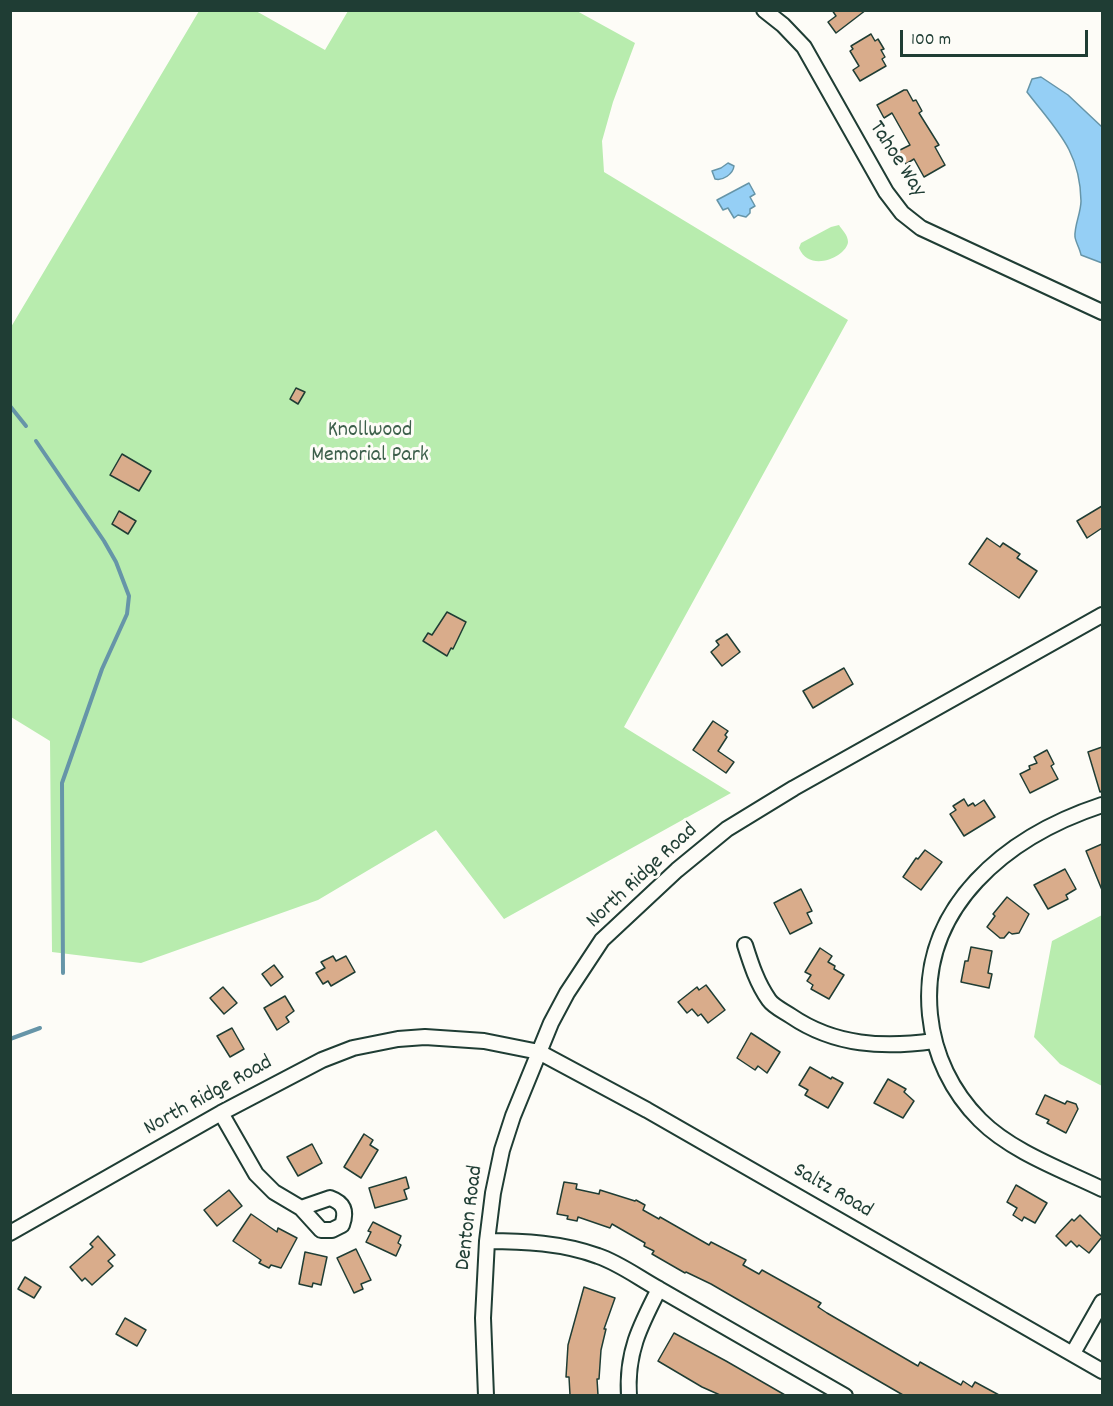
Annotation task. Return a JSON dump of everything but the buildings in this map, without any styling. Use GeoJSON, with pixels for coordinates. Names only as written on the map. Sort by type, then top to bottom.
{"type":"FeatureCollection","features":[{"type":"Feature","properties":{"kind":"street","name":"Tahoe Way"},"geometry":{"type":"LineString","coordinates":[[764,10],[783,24],[804,48],[886,192],[902,213],[921,228],[1102,312]]}},
{"type":"Feature","properties":{"kind":"street","name":"North Ridge Road"},"geometry":{"type":"LineString","coordinates":[[10,1233],[221,1113],[322,1060],[353,1048],[398,1039],[456,1038],[539,1052],[567,993],[602,940],[701,849],[728,829],[794,788],[1102,615]]}},
{"type":"Feature","properties":{"kind":"street"},"geometry":{"type":"LineString","coordinates":[[1102,805],[1062,822],[1022,843],[980,876],[958,902],[940,938],[931,969],[929,1004],[934,1041],[947,1075],[965,1102],[988,1127],[1016,1146],[1102,1189]]}},
{"type":"Feature","properties":{"kind":"street"},"geometry":{"type":"LineString","coordinates":[[746,945],[754,973],[770,1002],[799,1021],[836,1038],[862,1044],[886,1046],[934,1041]]}},
{"type":"Feature","properties":{"kind":"street","name":"Denton Road"},"geometry":{"type":"LineString","coordinates":[[486,1395],[483,1318],[487,1241],[493,1193],[502,1150],[513,1116],[539,1052]]}},
{"type":"Feature","properties":{"kind":"street","name":"Saltz Road"},"geometry":{"type":"LineString","coordinates":[[539,1052],[647,1110],[1102,1371]]}},
{"type":"Feature","properties":{"kind":"street"},"geometry":{"type":"LineString","coordinates":[[221,1113],[256,1174],[274,1192],[301,1208]]}},
{"type":"Feature","properties":{"kind":"street"},"geometry":{"type":"LineString","coordinates":[[487,1241],[565,1247],[600,1256],[845,1395]]}},
{"type":"Feature","properties":{"kind":"street"},"geometry":{"type":"LineString","coordinates":[[629,1395],[629,1369],[636,1335],[659,1289]]}},
{"type":"Feature","properties":{"kind":"street"},"geometry":{"type":"LineString","coordinates":[[1073,1353],[1102,1302]]}},
{"type":"Feature","properties":{"kind":"green space","name":"Knollwood Memorial Park"},"geometry":{"type":"Polygon","coordinates":[[[199,11],[256,11],[325,50],[348,11],[577,11],[635,43],[613,102],[602,141],[604,172],[848,320],[624,727],[731,793],[504,919],[436,830],[318,900],[141,963],[52,952],[50,741],[11,717],[11,327],[199,11]]]}},
{"type":"Feature","properties":{"kind":"green space"},"geometry":{"type":"Polygon","coordinates":[[[839,225],[848,242],[841,252],[835,257],[819,261],[804,256],[799,248],[801,243],[839,225]]]}},
{"type":"Feature","properties":{"kind":"green space"},"geometry":{"type":"Polygon","coordinates":[[[1102,915],[1102,1086],[1060,1064],[1034,1037],[1052,941],[1102,915]]]}},
{"type":"Feature","properties":{"kind":"water"},"geometry":{"type":"Polygon","coordinates":[[[1041,77],[1068,95],[1102,127],[1102,263],[1081,255],[1075,237],[1081,201],[1076,168],[1057,130],[1027,92],[1032,79],[1041,77]]]}},
{"type":"Feature","properties":{"kind":"water"},"geometry":{"type":"Polygon","coordinates":[[[728,163],[734,166],[732,172],[724,178],[715,179],[712,171],[728,163]]]}},
{"type":"Feature","properties":{"kind":"water"},"geometry":{"type":"Polygon","coordinates":[[[749,183],[755,194],[750,197],[755,206],[750,209],[746,217],[738,215],[734,218],[728,208],[723,210],[717,200],[749,183]]]}},
{"type":"Feature","properties":{"kind":"waterway"},"geometry":{"type":"LineString","coordinates":[[10,406],[26,426]]}},
{"type":"Feature","properties":{"kind":"waterway"},"geometry":{"type":"LineString","coordinates":[[36,441],[104,541],[116,562],[129,596],[127,614],[102,669],[62,783],[63,973]]}},
{"type":"Feature","properties":{"kind":"waterway"},"geometry":{"type":"LineString","coordinates":[[10,1039],[40,1028]]}}]}
